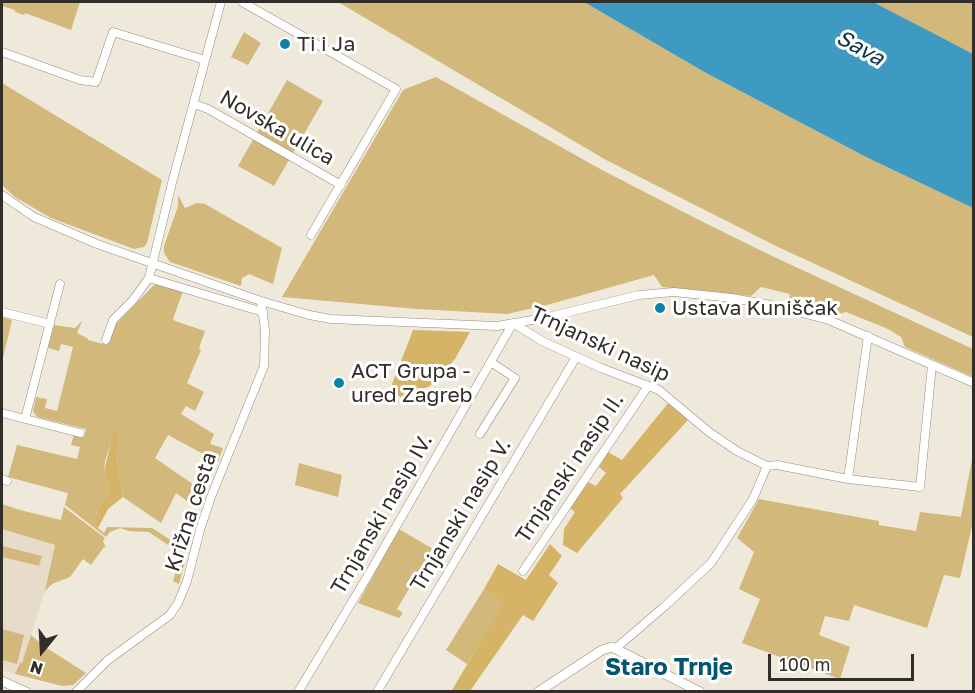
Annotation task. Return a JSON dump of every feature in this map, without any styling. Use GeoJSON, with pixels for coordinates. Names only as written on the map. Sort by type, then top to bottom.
{"type":"FeatureCollection","features":[{"type":"Feature","properties":{"kind":"street","name":"Novska ulica"},"geometry":{"type":"LineString","coordinates":[[153,264],[173,179],[221,2]]}},
{"type":"Feature","properties":{"kind":"street","name":"Novska ulica"},"geometry":{"type":"LineString","coordinates":[[242,2],[396,89],[311,235]]}},
{"type":"Feature","properties":{"kind":"street"},"geometry":{"type":"LineString","coordinates":[[2,52],[80,80],[96,82],[113,32],[205,60]]}},
{"type":"Feature","properties":{"kind":"street","name":"Novska ulica"},"geometry":{"type":"LineString","coordinates":[[194,104],[216,114],[341,185]]}},
{"type":"Feature","properties":{"kind":"street","name":"Trnjanski nasip"},"geometry":{"type":"LineString","coordinates":[[2,195],[34,217],[62,230],[261,301],[331,319],[496,326],[639,295],[674,292],[771,305],[829,320],[974,383]]}},
{"type":"Feature","properties":{"kind":"street"},"geometry":{"type":"LineString","coordinates":[[106,340],[113,320],[133,300],[149,278],[153,264]]}},
{"type":"Feature","properties":{"kind":"street"},"geometry":{"type":"LineString","coordinates":[[149,278],[263,312]]}},
{"type":"Feature","properties":{"kind":"street"},"geometry":{"type":"LineString","coordinates":[[25,419],[60,284]]}},
{"type":"Feature","properties":{"kind":"street","name":"Križna cesta"},"geometry":{"type":"LineString","coordinates":[[76,692],[108,660],[170,615],[178,603],[187,581],[211,497],[264,366],[261,301]]}},
{"type":"Feature","properties":{"kind":"street"},"geometry":{"type":"LineString","coordinates":[[2,312],[50,324]]}},
{"type":"Feature","properties":{"kind":"street","name":"Trnjanski nasip"},"geometry":{"type":"LineString","coordinates":[[513,323],[529,334],[576,357],[667,395],[723,442],[767,466],[777,465],[848,478],[920,487],[932,365]]}},
{"type":"Feature","properties":{"kind":"street","name":"Trnjanski nasip IV."},"geometry":{"type":"LineString","coordinates":[[298,692],[492,363],[513,323]]}},
{"type":"Feature","properties":{"kind":"street"},"geometry":{"type":"LineString","coordinates":[[848,478],[868,336]]}},
{"type":"Feature","properties":{"kind":"street","name":"Trnjanski nasip V."},"geometry":{"type":"LineString","coordinates":[[377,692],[576,357]]}},
{"type":"Feature","properties":{"kind":"street"},"geometry":{"type":"LineString","coordinates":[[480,434],[514,378],[492,363]]}},
{"type":"Feature","properties":{"kind":"street","name":"Trnjanski nasip II."},"geometry":{"type":"LineString","coordinates":[[523,571],[648,386]]}},
{"type":"Feature","properties":{"kind":"street"},"geometry":{"type":"LineString","coordinates":[[2,413],[80,433]]}},
{"type":"Feature","properties":{"kind":"street"},"geometry":{"type":"LineString","coordinates":[[538,692],[602,650],[616,648],[711,563],[747,509],[767,466]]}},
{"type":"Feature","properties":{"kind":"street"},"geometry":{"type":"LineString","coordinates":[[616,648],[642,664],[700,692]]}},
{"type":"Feature","properties":{"kind":"street"},"geometry":{"type":"LineString","coordinates":[[2,681],[23,690]]}},
{"type":"Feature","properties":{"kind":"shaded area"},"geometry":{"type":"Polygon","coordinates":[[[2,2],[80,2],[71,30],[25,13],[24,15],[15,12],[15,10],[2,6],[2,2]]]}},
{"type":"Feature","properties":{"kind":"shaded area"},"geometry":{"type":"Polygon","coordinates":[[[338,2],[584,2],[706,73],[868,158],[973,208],[973,337],[776,246],[606,160],[338,2]]]}},
{"type":"Feature","properties":{"kind":"shaded area"},"geometry":{"type":"Polygon","coordinates":[[[873,2],[973,2],[973,54],[946,41],[873,2]]]}},
{"type":"Feature","properties":{"kind":"shaded area"},"geometry":{"type":"Polygon","coordinates":[[[244,32],[261,43],[248,65],[231,57],[244,32]]]}},
{"type":"Feature","properties":{"kind":"shaded area"},"geometry":{"type":"Polygon","coordinates":[[[436,77],[602,170],[701,221],[973,349],[973,377],[905,347],[901,337],[888,329],[846,312],[833,316],[822,312],[821,304],[800,297],[794,303],[788,302],[790,294],[761,287],[751,296],[662,287],[654,275],[507,314],[282,297],[403,90],[436,77]]]}},
{"type":"Feature","properties":{"kind":"shaded area"},"geometry":{"type":"Polygon","coordinates":[[[287,80],[323,101],[274,186],[238,166],[287,80]]]}},
{"type":"Feature","properties":{"kind":"shaded area"},"geometry":{"type":"Polygon","coordinates":[[[2,83],[162,180],[147,243],[144,247],[134,249],[51,218],[15,197],[2,185],[2,83]]]}},
{"type":"Feature","properties":{"kind":"shaded area"},"geometry":{"type":"Polygon","coordinates":[[[178,195],[185,208],[197,203],[205,204],[282,248],[273,284],[249,274],[242,278],[241,286],[170,262],[164,253],[164,246],[178,206],[178,195]]]}},
{"type":"Feature","properties":{"kind":"shaded area"},"geometry":{"type":"Polygon","coordinates":[[[155,284],[183,291],[173,319],[205,331],[199,348],[201,350],[187,383],[204,392],[195,411],[186,406],[181,414],[214,434],[210,444],[223,448],[218,462],[168,435],[155,458],[194,485],[187,501],[176,493],[161,523],[123,497],[116,455],[118,433],[111,443],[105,461],[104,471],[110,489],[98,509],[94,525],[104,533],[107,527],[152,528],[183,548],[186,558],[179,584],[173,581],[181,554],[149,532],[120,528],[110,532],[106,537],[65,505],[68,493],[8,477],[17,445],[77,459],[80,447],[71,445],[74,434],[84,437],[86,429],[37,417],[33,411],[36,397],[47,399],[45,408],[57,411],[73,347],[61,344],[59,351],[48,348],[54,325],[75,328],[82,321],[77,333],[88,340],[107,345],[115,325],[155,284]]]}},
{"type":"Feature","properties":{"kind":"shaded area"},"geometry":{"type":"Polygon","coordinates":[[[2,317],[12,320],[2,362],[2,317]]]}},
{"type":"Feature","properties":{"kind":"shaded area"},"geometry":{"type":"Polygon","coordinates":[[[413,330],[470,332],[455,359],[430,386],[401,397],[389,392],[413,330]]]}},
{"type":"Feature","properties":{"kind":"shaded area"},"geometry":{"type":"Polygon","coordinates":[[[669,402],[688,420],[620,494],[623,498],[577,553],[563,545],[564,529],[575,512],[570,508],[588,482],[596,486],[606,473],[599,467],[608,452],[622,460],[669,402]]]}},
{"type":"Feature","properties":{"kind":"shaded area"},"geometry":{"type":"Polygon","coordinates":[[[111,428],[119,433],[116,455],[123,497],[108,509],[98,528],[94,525],[98,509],[110,489],[104,471],[111,443],[111,428]]]}},
{"type":"Feature","properties":{"kind":"shaded area"},"geometry":{"type":"Polygon","coordinates":[[[973,454],[973,522],[960,578],[944,575],[927,628],[854,605],[849,621],[825,616],[819,635],[850,647],[840,679],[742,643],[760,599],[739,589],[754,552],[737,538],[759,499],[879,521],[879,525],[916,531],[920,512],[961,517],[973,454]]]}},
{"type":"Feature","properties":{"kind":"shaded area"},"geometry":{"type":"Polygon","coordinates":[[[299,463],[342,475],[338,497],[295,485],[299,463]]]}},
{"type":"Feature","properties":{"kind":"shaded area"},"geometry":{"type":"Polygon","coordinates":[[[2,504],[61,520],[64,507],[105,538],[103,541],[106,548],[104,547],[91,565],[83,559],[70,577],[52,584],[45,591],[55,545],[2,529],[2,504]]]}},
{"type":"Feature","properties":{"kind":"shaded area"},"geometry":{"type":"Polygon","coordinates":[[[2,529],[55,545],[45,591],[22,664],[20,663],[15,674],[2,670],[2,529]]]}},
{"type":"Feature","properties":{"kind":"shaded area"},"geometry":{"type":"Polygon","coordinates":[[[399,529],[433,549],[397,609],[403,613],[399,618],[358,603],[399,529]]]}},
{"type":"Feature","properties":{"kind":"shaded area"},"geometry":{"type":"Polygon","coordinates":[[[550,544],[562,556],[549,575],[558,583],[533,621],[523,615],[470,691],[452,690],[504,602],[484,589],[498,564],[526,580],[550,544]]]}},
{"type":"Feature","properties":{"kind":"shaded area"},"geometry":{"type":"Polygon","coordinates":[[[2,546],[42,556],[39,566],[2,557],[2,546]]]}},
{"type":"Feature","properties":{"kind":"shaded area"},"geometry":{"type":"Polygon","coordinates":[[[484,589],[505,602],[467,664],[446,650],[484,589]]]}},
{"type":"Feature","properties":{"kind":"shaded area"},"geometry":{"type":"Polygon","coordinates":[[[2,629],[24,635],[17,664],[2,660],[2,629]]]}},
{"type":"Feature","properties":{"kind":"shaded area"},"geometry":{"type":"Polygon","coordinates":[[[31,635],[42,645],[86,673],[73,685],[62,686],[15,674],[22,663],[31,635]]]}},
{"type":"Feature","properties":{"kind":"water","name":"Sava"},"geometry":{"type":"Polygon","coordinates":[[[584,2],[873,2],[973,54],[973,208],[868,158],[706,73],[584,2]]]}},
{"type":"Feature","properties":{"kind":"place","name":"Ti i Ja"},"geometry":{"type":"Point","coordinates":[285,44]}},
{"type":"Feature","properties":{"kind":"place","name":"Ustava Kuniščak"},"geometry":{"type":"Point","coordinates":[660,308]}},
{"type":"Feature","properties":{"kind":"place","name":"ACT Grupa - ured Zagreb"},"geometry":{"type":"Point","coordinates":[339,383]}},
{"type":"Feature","properties":{"kind":"district","name":"Staro Trnje"},"geometry":{"type":"Point","coordinates":[669,667]}}]}
